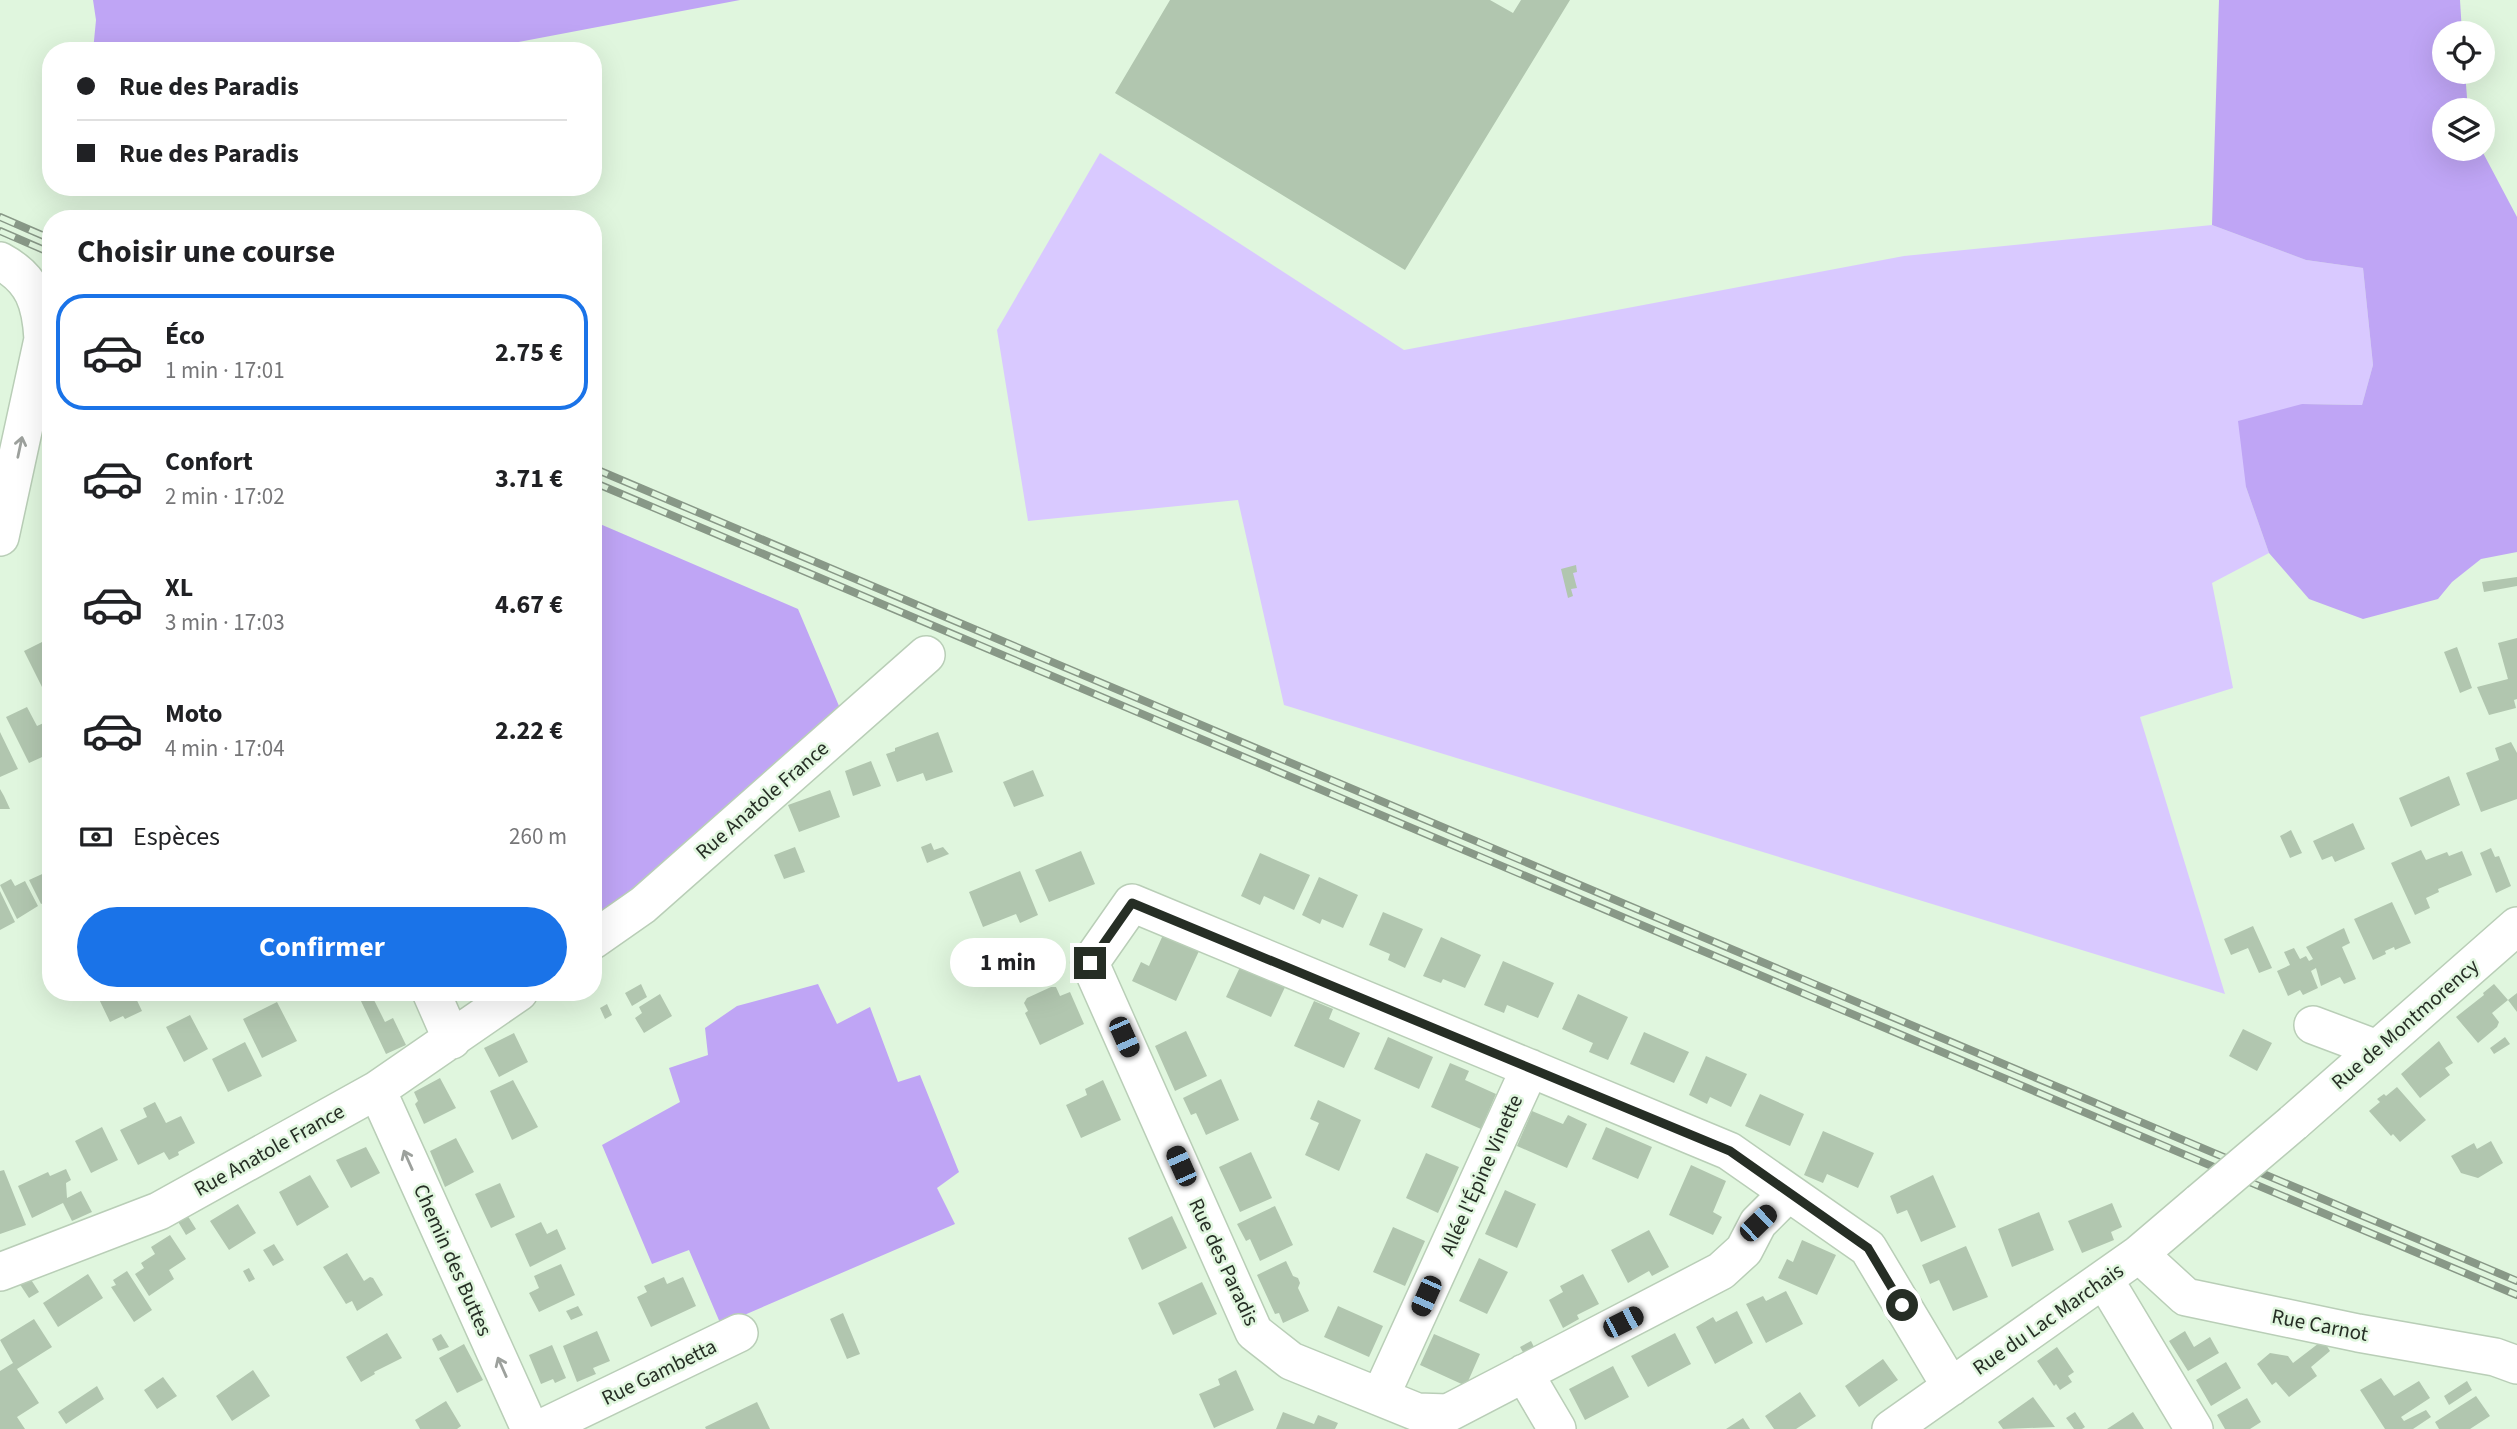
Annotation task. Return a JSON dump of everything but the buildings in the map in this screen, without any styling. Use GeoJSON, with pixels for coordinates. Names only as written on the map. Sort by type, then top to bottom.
{"type":"FeatureCollection","features":[{"type":"Feature","properties":{"kind":"street"},"geometry":{"type":"LineString","coordinates":[[0,261],[13,268],[29,285],[41,309],[42,324]]}},
{"type":"Feature","properties":{"kind":"street"},"geometry":{"type":"LineString","coordinates":[[0,537],[42,344]]}},
{"type":"Feature","properties":{"kind":"street","name":"Rue Anatole France"},"geometry":{"type":"LineString","coordinates":[[602,934],[643,905],[926,655]]}},
{"type":"Feature","properties":{"kind":"street","name":"Rue des Paradis"},"geometry":{"type":"LineString","coordinates":[[1788,1194],[1758,1223],[1744,1250],[1721,1271],[1448,1413],[1417,1412],[1291,1360],[1254,1332],[1090,963],[1132,903],[1730,1151],[1868,1248],[1951,1387]]}},
{"type":"Feature","properties":{"kind":"street","name":"Rue de Montmorency"},"geometry":{"type":"LineString","coordinates":[[2200,1202],[2517,926]]}},
{"type":"Feature","properties":{"kind":"street"},"geometry":{"type":"LineString","coordinates":[[434,1001],[452,1040]]}},
{"type":"Feature","properties":{"kind":"street","name":"Rue Anatole France"},"geometry":{"type":"LineString","coordinates":[[0,1272],[159,1211],[377,1090],[506,1001]]}},
{"type":"Feature","properties":{"kind":"street"},"geometry":{"type":"LineString","coordinates":[[2313,1025],[2377,1049]]}},
{"type":"Feature","properties":{"kind":"street","name":"Allée l'Épine Vinette"},"geometry":{"type":"LineString","coordinates":[[1380,1397],[1530,1068]]}},
{"type":"Feature","properties":{"kind":"street","name":"Chemin des Buttes"},"geometry":{"type":"LineString","coordinates":[[377,1090],[530,1429]]}},
{"type":"Feature","properties":{"kind":"street","name":"Rue du Lac Marchais"},"geometry":{"type":"LineString","coordinates":[[1891,1429],[2139,1254],[2200,1202]]}},
{"type":"Feature","properties":{"kind":"street","name":"Rue Carnot"},"geometry":{"type":"LineString","coordinates":[[2139,1254],[2186,1297],[2495,1357],[2517,1365]]}},
{"type":"Feature","properties":{"kind":"street"},"geometry":{"type":"LineString","coordinates":[[2104,1279],[2194,1429]]}},
{"type":"Feature","properties":{"kind":"street","name":"Rue Gambetta"},"geometry":{"type":"LineString","coordinates":[[540,1429],[739,1333]]}},
{"type":"Feature","properties":{"kind":"street"},"geometry":{"type":"LineString","coordinates":[[1524,1373],[1557,1429]]}},
{"type":"Feature","properties":{"kind":"shaded area"},"geometry":{"type":"Polygon","coordinates":[[[93,0],[740,0],[518,42],[94,42],[96,20],[93,0]]]}},
{"type":"Feature","properties":{"kind":"shaded area"},"geometry":{"type":"Polygon","coordinates":[[[2219,0],[2460,0],[2461,21],[2432,21],[2432,84],[2466,84],[2467,98],[2432,98],[2432,161],[2487,161],[2517,217],[2517,552],[2481,559],[2452,582],[2438,599],[2363,619],[2309,599],[2269,553],[2246,487],[2238,421],[2302,404],[2362,405],[2373,365],[2363,268],[2306,260],[2212,225],[2219,0]]]}},
{"type":"Feature","properties":{"kind":"shaded area"},"geometry":{"type":"Polygon","coordinates":[[[1100,153],[1404,350],[1904,256],[2212,225],[2306,260],[2363,268],[2373,365],[2362,405],[2302,404],[2246,487],[2269,553],[2212,583],[2233,688],[2140,717],[2225,994],[1284,705],[1238,500],[1028,521],[997,330],[1100,153]]]}},
{"type":"Feature","properties":{"kind":"shaded area"},"geometry":{"type":"Polygon","coordinates":[[[602,525],[798,609],[839,706],[691,843],[602,913],[602,525]]]}},
{"type":"Feature","properties":{"kind":"shaded area"},"geometry":{"type":"Polygon","coordinates":[[[818,984],[837,1024],[870,1007],[898,1082],[920,1075],[959,1172],[937,1188],[955,1224],[721,1325],[689,1250],[652,1264],[602,1145],[680,1102],[669,1068],[708,1055],[705,1028],[737,1006],[818,984]]]}},
{"type":"Feature","properties":{"kind":"railway"},"geometry":{"type":"LineString","coordinates":[[0,217],[42,235]]}},
{"type":"Feature","properties":{"kind":"railway"},"geometry":{"type":"LineString","coordinates":[[0,231],[42,249]]}},
{"type":"Feature","properties":{"kind":"railway"},"geometry":{"type":"LineString","coordinates":[[602,472],[2517,1281]]}},
{"type":"Feature","properties":{"kind":"railway"},"geometry":{"type":"LineString","coordinates":[[602,486],[2517,1295]]}},
{"type":"Feature","properties":{"kind":"route"},"geometry":{"type":"LineString","coordinates":[[1090,963],[1132,903],[1730,1151],[1868,1248],[1902,1305]]}}]}
